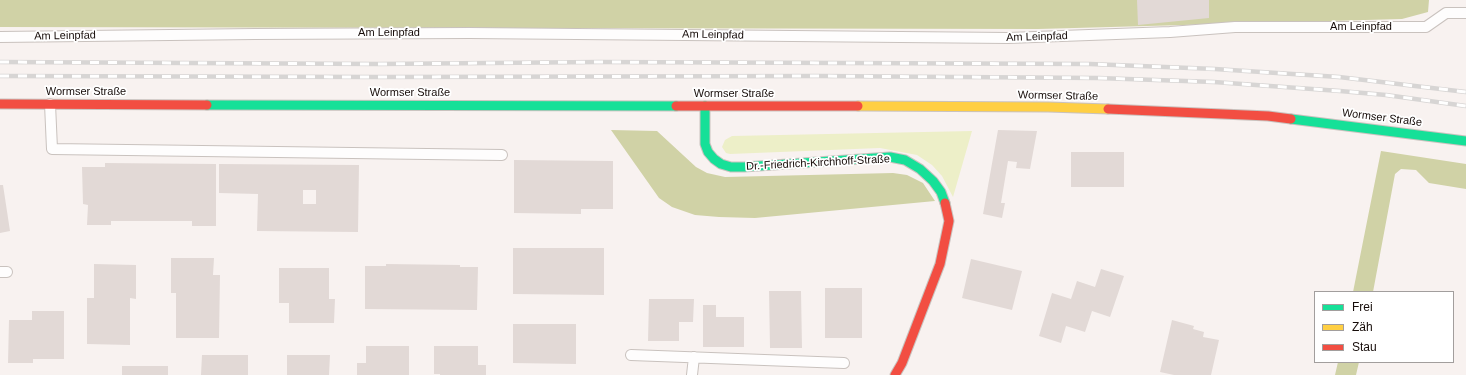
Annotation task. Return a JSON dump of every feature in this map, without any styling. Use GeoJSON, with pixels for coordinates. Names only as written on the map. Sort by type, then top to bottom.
{"type":"FeatureCollection","features":[{"type":"Feature","properties":{"kind":"main road","name":"Wormser Straße"},"geometry":{"type":"LineString","coordinates":[[0,104],[1048,107],[1268,116],[1466,141]]}},
{"type":"Feature","properties":{"kind":"main road","name":"Dr.-Friedrich-Kirchhoff-Straße"},"geometry":{"type":"LineString","coordinates":[[705,106],[705,144],[708,152],[721,164],[731,167],[744,167],[890,157],[904,160],[920,169],[933,181],[941,192],[949,221],[945,244],[937,271],[902,363],[895,375]]}},
{"type":"Feature","properties":{"kind":"lane","name":"Am Leinpfad"},"geometry":{"type":"LineString","coordinates":[[0,37],[469,33],[1008,38],[1170,32],[1235,27],[1426,27],[1446,14],[1466,12]]}},
{"type":"Feature","properties":{"kind":"lane"},"geometry":{"type":"LineString","coordinates":[[50,104],[52,149],[502,156]]}},
{"type":"Feature","properties":{"kind":"lane"},"geometry":{"type":"LineString","coordinates":[[631,355],[844,363]]}},
{"type":"Feature","properties":{"kind":"lane"},"geometry":{"type":"LineString","coordinates":[[692,375],[694,357]]}},
{"type":"Feature","properties":{"kind":"green space"},"geometry":{"type":"Polygon","coordinates":[[[0,0],[1429,0],[1428,12],[1402,19],[1038,29],[0,27],[0,0]]]}},
{"type":"Feature","properties":{"kind":"green space"},"geometry":{"type":"Polygon","coordinates":[[[611,130],[657,131],[696,167],[707,173],[725,177],[893,173],[907,175],[923,183],[935,201],[755,218],[695,215],[672,207],[659,198],[611,130]]]}},
{"type":"Feature","properties":{"kind":"green space"},"geometry":{"type":"Polygon","coordinates":[[[972,131],[953,197],[942,176],[932,165],[917,155],[880,148],[730,154],[726,153],[722,147],[725,140],[732,136],[972,131]]]}},
{"type":"Feature","properties":{"kind":"green space"},"geometry":{"type":"Polygon","coordinates":[[[1381,151],[1466,164],[1466,189],[1429,183],[1416,170],[1401,169],[1395,174],[1373,291],[1353,291],[1381,151]]]}},
{"type":"Feature","properties":{"kind":"green space"},"geometry":{"type":"Polygon","coordinates":[[[1338,363],[1359,363],[1356,375],[1335,375],[1338,363]]]}},
{"type":"Feature","properties":{"kind":"building"},"geometry":{"type":"Polygon","coordinates":[[[1137,0],[1209,0],[1209,18],[1138,25],[1137,0]]]}},
{"type":"Feature","properties":{"kind":"building"},"geometry":{"type":"Polygon","coordinates":[[[998,130],[1037,131],[1030,169],[1016,168],[1017,162],[1008,161],[1001,203],[1005,203],[1002,218],[983,214],[998,130]]]}},
{"type":"Feature","properties":{"kind":"building"},"geometry":{"type":"Polygon","coordinates":[[[1071,152],[1124,152],[1124,187],[1071,187],[1071,152]]]}},
{"type":"Feature","properties":{"kind":"building"},"geometry":{"type":"Polygon","coordinates":[[[514,160],[613,161],[613,209],[581,209],[581,214],[514,213],[514,160]]]}},
{"type":"Feature","properties":{"kind":"building"},"geometry":{"type":"Polygon","coordinates":[[[105,163],[216,164],[216,226],[192,226],[192,221],[111,221],[111,225],[87,225],[88,205],[83,204],[82,167],[105,167],[105,163]]]}},
{"type":"Feature","properties":{"kind":"building"},"geometry":{"type":"Polygon","coordinates":[[[219,164],[359,165],[358,232],[257,231],[258,194],[219,193],[219,164]],[[303,190],[303,204],[316,204],[316,190],[303,190]]]}},
{"type":"Feature","properties":{"kind":"building"},"geometry":{"type":"Polygon","coordinates":[[[0,185],[3,185],[10,231],[0,233],[0,185]]]}},
{"type":"Feature","properties":{"kind":"building"},"geometry":{"type":"Polygon","coordinates":[[[513,248],[604,248],[604,295],[513,294],[513,248]]]}},
{"type":"Feature","properties":{"kind":"building"},"geometry":{"type":"Polygon","coordinates":[[[171,258],[214,258],[213,275],[220,275],[219,338],[176,338],[176,293],[171,293],[171,258]]]}},
{"type":"Feature","properties":{"kind":"building"},"geometry":{"type":"Polygon","coordinates":[[[971,259],[1022,271],[1012,310],[962,298],[971,259]]]}},
{"type":"Feature","properties":{"kind":"building"},"geometry":{"type":"Polygon","coordinates":[[[94,264],[136,265],[136,299],[130,298],[130,345],[87,344],[87,298],[94,298],[94,264]]]}},
{"type":"Feature","properties":{"kind":"building"},"geometry":{"type":"Polygon","coordinates":[[[386,264],[460,265],[460,267],[478,267],[477,310],[365,309],[365,266],[386,266],[386,264]]]}},
{"type":"Feature","properties":{"kind":"building"},"geometry":{"type":"Polygon","coordinates":[[[279,268],[329,268],[329,299],[335,299],[334,323],[289,323],[289,303],[279,303],[279,268]]]}},
{"type":"Feature","properties":{"kind":"building"},"geometry":{"type":"Polygon","coordinates":[[[1101,269],[1124,276],[1110,317],[1092,311],[1085,332],[1066,326],[1061,343],[1039,336],[1052,293],[1071,299],[1077,281],[1095,287],[1101,269]]]}},
{"type":"Feature","properties":{"kind":"building"},"geometry":{"type":"Polygon","coordinates":[[[825,288],[862,288],[862,338],[825,338],[825,288]]]}},
{"type":"Feature","properties":{"kind":"building"},"geometry":{"type":"Polygon","coordinates":[[[769,291],[801,291],[802,348],[770,348],[769,291]]]}},
{"type":"Feature","properties":{"kind":"building"},"geometry":{"type":"Polygon","coordinates":[[[649,299],[694,299],[693,322],[679,322],[679,341],[648,341],[649,299]]]}},
{"type":"Feature","properties":{"kind":"building"},"geometry":{"type":"Polygon","coordinates":[[[703,305],[716,305],[716,317],[744,317],[744,347],[703,347],[703,305]]]}},
{"type":"Feature","properties":{"kind":"building"},"geometry":{"type":"Polygon","coordinates":[[[32,311],[64,311],[64,359],[33,359],[33,363],[8,363],[9,320],[32,320],[32,311]]]}},
{"type":"Feature","properties":{"kind":"building"},"geometry":{"type":"Polygon","coordinates":[[[1172,320],[1194,326],[1193,329],[1204,332],[1203,337],[1219,340],[1211,375],[1174,375],[1160,372],[1172,320]]]}},
{"type":"Feature","properties":{"kind":"building"},"geometry":{"type":"Polygon","coordinates":[[[513,324],[576,324],[576,364],[513,363],[513,324]]]}},
{"type":"Feature","properties":{"kind":"building"},"geometry":{"type":"Polygon","coordinates":[[[366,346],[409,346],[409,375],[357,375],[357,363],[366,363],[366,346]]]}},
{"type":"Feature","properties":{"kind":"building"},"geometry":{"type":"Polygon","coordinates":[[[434,346],[478,346],[478,365],[486,365],[486,375],[434,374],[434,346]]]}},
{"type":"Feature","properties":{"kind":"building"},"geometry":{"type":"Polygon","coordinates":[[[202,355],[248,355],[248,375],[201,375],[202,355]]]}},
{"type":"Feature","properties":{"kind":"building"},"geometry":{"type":"Polygon","coordinates":[[[287,355],[330,355],[329,375],[287,375],[287,355]]]}},
{"type":"Feature","properties":{"kind":"building"},"geometry":{"type":"Polygon","coordinates":[[[122,366],[168,366],[168,375],[122,375],[122,366]]]}},
{"type":"Feature","properties":{"kind":"railway"},"geometry":{"type":"LineString","coordinates":[[0,62],[379,64],[599,62],[1090,64],[1215,69],[1339,77],[1466,92]]}},
{"type":"Feature","properties":{"kind":"railway"},"geometry":{"type":"LineString","coordinates":[[0,76],[818,76],[1098,78],[1214,82],[1340,91],[1386,95],[1466,106]]}},
{"type":"Feature","properties":{"kind":"traffic: fast"},"geometry":{"type":"LineString","coordinates":[[207,105],[676,106]]}},
{"type":"Feature","properties":{"kind":"traffic: fast"},"geometry":{"type":"LineString","coordinates":[[705,106],[705,144],[708,152],[721,164],[731,167],[744,167],[890,157],[905,160],[920,169],[933,181],[941,192],[945,203]]}},
{"type":"Feature","properties":{"kind":"traffic: fast"},"geometry":{"type":"LineString","coordinates":[[1291,119],[1466,141]]}},
{"type":"Feature","properties":{"kind":"traffic: slow"},"geometry":{"type":"LineString","coordinates":[[858,106],[1048,107],[1108,109]]}},
{"type":"Feature","properties":{"kind":"traffic: jam"},"geometry":{"type":"LineString","coordinates":[[0,104],[207,105]]}},
{"type":"Feature","properties":{"kind":"traffic: jam"},"geometry":{"type":"LineString","coordinates":[[676,106],[858,106]]}},
{"type":"Feature","properties":{"kind":"traffic: jam"},"geometry":{"type":"LineString","coordinates":[[1108,109],[1268,116],[1291,119]]}},
{"type":"Feature","properties":{"kind":"traffic: jam"},"geometry":{"type":"LineString","coordinates":[[895,375],[902,363],[940,264],[949,221],[945,203]]}}]}
